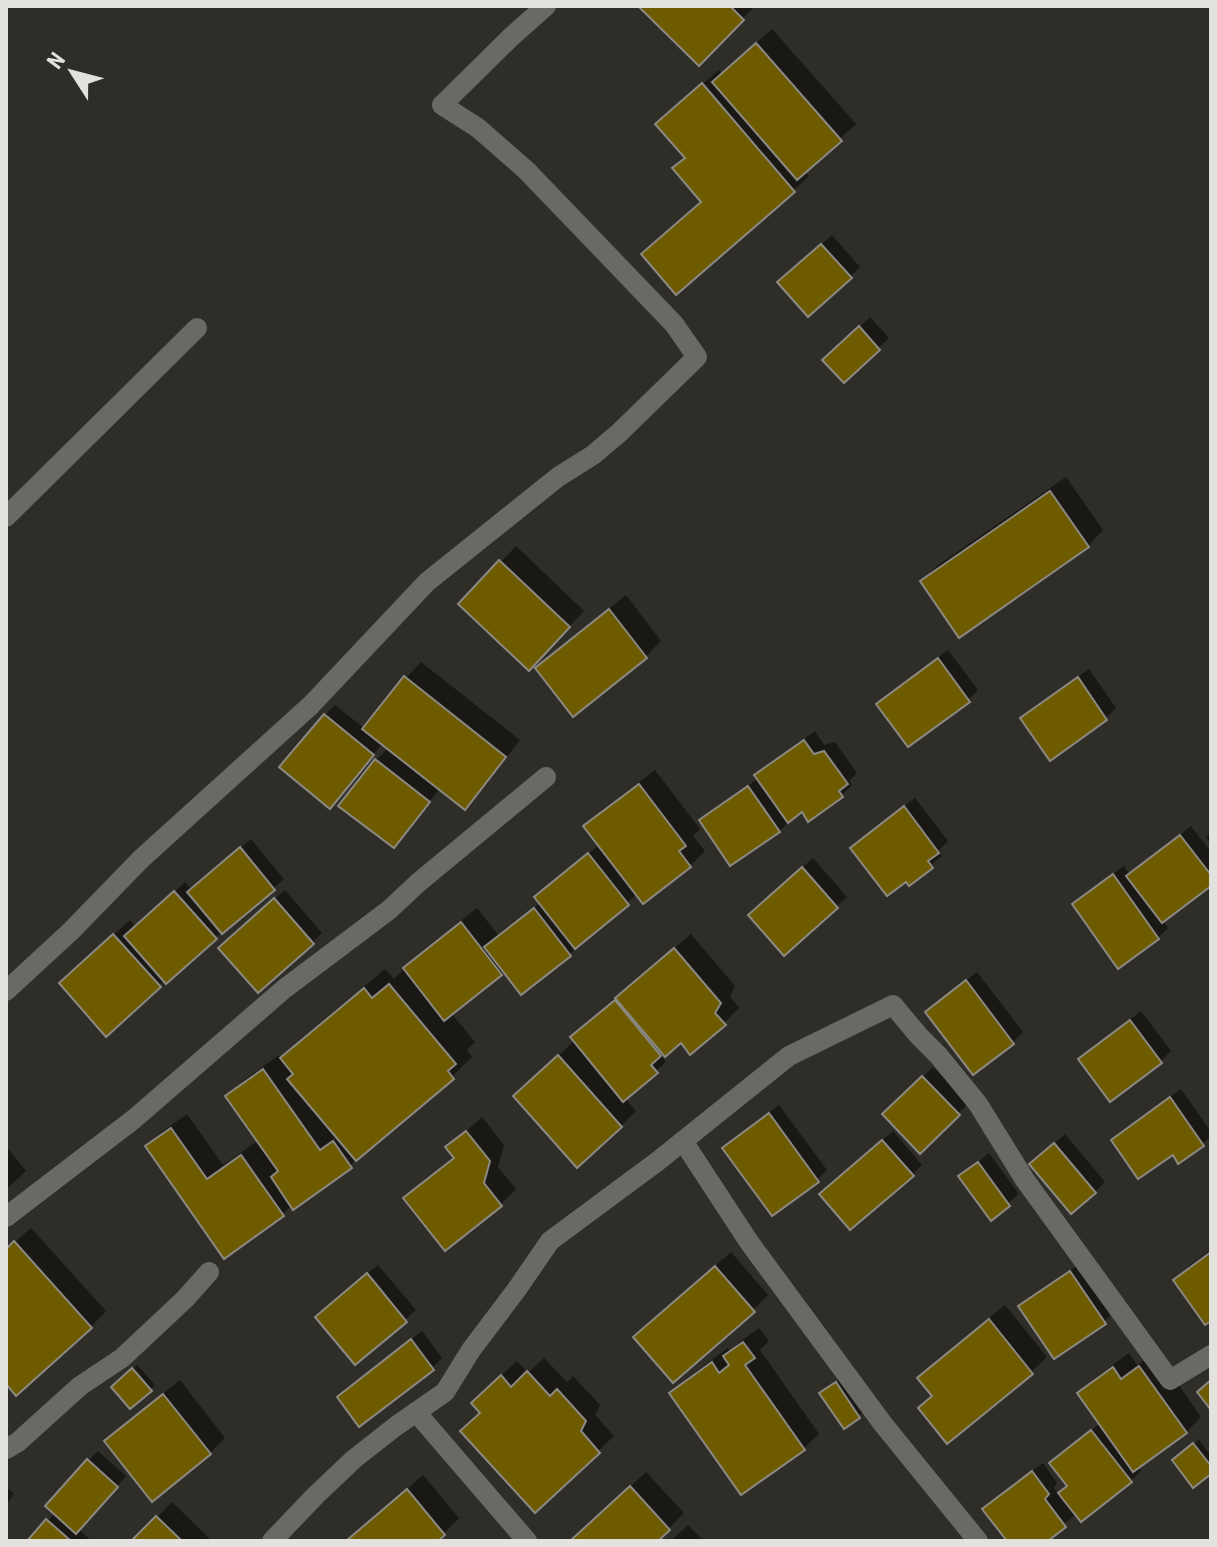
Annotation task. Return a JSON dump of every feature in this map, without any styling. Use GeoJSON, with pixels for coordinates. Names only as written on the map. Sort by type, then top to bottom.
{"type":"FeatureCollection","features":[{"type":"Feature","properties":{"kind":"street"},"geometry":{"type":"LineString","coordinates":[[6,991],[71,931],[141,859],[311,705],[427,582],[558,477],[593,455],[697,357],[674,324],[526,170],[478,128],[442,105],[546,6]]}},
{"type":"Feature","properties":{"kind":"street"},"geometry":{"type":"LineString","coordinates":[[6,517],[197,328]]}},
{"type":"Feature","properties":{"kind":"street"},"geometry":{"type":"LineString","coordinates":[[6,1217],[134,1119],[284,989],[389,910],[546,777]]}},
{"type":"Feature","properties":{"kind":"street"},"geometry":{"type":"LineString","coordinates":[[272,1541],[354,1459],[445,1392],[471,1350],[550,1241],[789,1056],[893,1005],[978,1104],[1025,1180],[1170,1380],[1211,1355]]}},
{"type":"Feature","properties":{"kind":"street"},"geometry":{"type":"LineString","coordinates":[[683,1141],[749,1242],[883,1424],[978,1541]]}},
{"type":"Feature","properties":{"kind":"street"},"geometry":{"type":"LineString","coordinates":[[6,1449],[18,1442],[80,1386],[122,1358],[209,1272]]}},
{"type":"Feature","properties":{"kind":"street"},"geometry":{"type":"LineString","coordinates":[[416,1412],[527,1541]]}},
{"type":"Feature","properties":{"kind":"building"},"geometry":{"type":"Polygon","coordinates":[[[638,6],[730,6],[744,20],[699,66],[638,6]]]}},
{"type":"Feature","properties":{"kind":"building"},"geometry":{"type":"Polygon","coordinates":[[[756,43],[842,141],[797,180],[712,82],[756,43]]]}},
{"type":"Feature","properties":{"kind":"building"},"geometry":{"type":"Polygon","coordinates":[[[702,83],[795,192],[676,295],[641,254],[701,202],[672,168],[685,158],[655,124],[702,83]]]}},
{"type":"Feature","properties":{"kind":"building"},"geometry":{"type":"Polygon","coordinates":[[[821,244],[852,278],[808,317],[777,282],[821,244]]]}},
{"type":"Feature","properties":{"kind":"building"},"geometry":{"type":"Polygon","coordinates":[[[859,326],[880,350],[844,383],[822,360],[859,326]]]}},
{"type":"Feature","properties":{"kind":"building"},"geometry":{"type":"Polygon","coordinates":[[[1050,491],[1089,547],[959,638],[920,581],[1050,491]]]}},
{"type":"Feature","properties":{"kind":"building"},"geometry":{"type":"Polygon","coordinates":[[[499,560],[570,627],[529,671],[458,604],[499,560]]]}},
{"type":"Feature","properties":{"kind":"building"},"geometry":{"type":"Polygon","coordinates":[[[609,609],[647,658],[573,717],[535,668],[609,609]]]}},
{"type":"Feature","properties":{"kind":"building"},"geometry":{"type":"Polygon","coordinates":[[[938,658],[970,702],[908,747],[876,704],[938,658]]]}},
{"type":"Feature","properties":{"kind":"building"},"geometry":{"type":"Polygon","coordinates":[[[404,676],[506,757],[465,810],[362,729],[404,676]]]}},
{"type":"Feature","properties":{"kind":"building"},"geometry":{"type":"Polygon","coordinates":[[[1078,677],[1107,720],[1050,761],[1020,718],[1078,677]]]}},
{"type":"Feature","properties":{"kind":"building"},"geometry":{"type":"Polygon","coordinates":[[[324,714],[374,755],[330,809],[279,767],[324,714]]]}},
{"type":"Feature","properties":{"kind":"building"},"geometry":{"type":"Polygon","coordinates":[[[804,740],[814,754],[824,751],[848,784],[839,791],[843,797],[808,822],[802,812],[788,823],[754,775],[804,740]]]}},
{"type":"Feature","properties":{"kind":"building"},"geometry":{"type":"Polygon","coordinates":[[[375,759],[430,802],[394,848],[338,806],[375,759]]]}},
{"type":"Feature","properties":{"kind":"building"},"geometry":{"type":"Polygon","coordinates":[[[639,784],[686,846],[679,851],[691,867],[643,904],[583,826],[639,784]]]}},
{"type":"Feature","properties":{"kind":"building"},"geometry":{"type":"Polygon","coordinates":[[[748,786],[780,832],[730,866],[699,820],[748,786]]]}},
{"type":"Feature","properties":{"kind":"building"},"geometry":{"type":"Polygon","coordinates":[[[904,806],[939,853],[928,861],[933,868],[909,886],[906,882],[887,896],[850,848],[904,806]]]}},
{"type":"Feature","properties":{"kind":"building"},"geometry":{"type":"Polygon","coordinates":[[[1180,835],[1211,875],[1211,886],[1162,923],[1126,876],[1180,835]]]}},
{"type":"Feature","properties":{"kind":"building"},"geometry":{"type":"Polygon","coordinates":[[[240,847],[275,890],[222,934],[187,892],[240,847]]]}},
{"type":"Feature","properties":{"kind":"building"},"geometry":{"type":"Polygon","coordinates":[[[588,853],[629,905],[575,949],[534,897],[588,853]]]}},
{"type":"Feature","properties":{"kind":"building"},"geometry":{"type":"Polygon","coordinates":[[[802,867],[838,908],[784,956],[748,915],[802,867]]]}},
{"type":"Feature","properties":{"kind":"building"},"geometry":{"type":"Polygon","coordinates":[[[1113,874],[1159,939],[1118,969],[1072,904],[1113,874]]]}},
{"type":"Feature","properties":{"kind":"building"},"geometry":{"type":"Polygon","coordinates":[[[174,891],[217,939],[166,984],[124,936],[174,891]]]}},
{"type":"Feature","properties":{"kind":"building"},"geometry":{"type":"Polygon","coordinates":[[[274,898],[314,944],[258,993],[218,948],[274,898]]]}},
{"type":"Feature","properties":{"kind":"building"},"geometry":{"type":"Polygon","coordinates":[[[534,908],[571,956],[521,995],[484,947],[534,908]]]}},
{"type":"Feature","properties":{"kind":"building"},"geometry":{"type":"Polygon","coordinates":[[[461,922],[502,975],[444,1021],[403,968],[461,922]]]}},
{"type":"Feature","properties":{"kind":"building"},"geometry":{"type":"Polygon","coordinates":[[[113,934],[161,987],[106,1037],[59,983],[113,934]]]}},
{"type":"Feature","properties":{"kind":"building"},"geometry":{"type":"Polygon","coordinates":[[[674,948],[721,1003],[715,1013],[726,1025],[690,1055],[681,1043],[665,1057],[615,998],[674,948]]]}},
{"type":"Feature","properties":{"kind":"building"},"geometry":{"type":"Polygon","coordinates":[[[966,980],[1014,1044],[973,1075],[925,1012],[966,980]]]}},
{"type":"Feature","properties":{"kind":"building"},"geometry":{"type":"Polygon","coordinates":[[[389,984],[456,1064],[448,1071],[454,1079],[356,1161],[287,1079],[293,1074],[280,1058],[364,988],[372,998],[389,984]]]}},
{"type":"Feature","properties":{"kind":"building"},"geometry":{"type":"Polygon","coordinates":[[[615,1000],[661,1056],[651,1065],[658,1073],[623,1102],[570,1037],[615,1000]]]}},
{"type":"Feature","properties":{"kind":"building"},"geometry":{"type":"Polygon","coordinates":[[[1130,1020],[1162,1063],[1110,1102],[1078,1059],[1130,1020]]]}},
{"type":"Feature","properties":{"kind":"building"},"geometry":{"type":"Polygon","coordinates":[[[558,1055],[622,1127],[577,1168],[513,1096],[558,1055]]]}},
{"type":"Feature","properties":{"kind":"building"},"geometry":{"type":"Polygon","coordinates":[[[263,1069],[320,1150],[333,1141],[352,1168],[293,1210],[271,1177],[278,1171],[225,1096],[263,1069]]]}},
{"type":"Feature","properties":{"kind":"building"},"geometry":{"type":"Polygon","coordinates":[[[922,1076],[960,1115],[920,1154],[882,1114],[922,1076]]]}},
{"type":"Feature","properties":{"kind":"building"},"geometry":{"type":"Polygon","coordinates":[[[1170,1097],[1204,1146],[1178,1164],[1173,1155],[1138,1179],[1111,1140],[1170,1097]]]}},
{"type":"Feature","properties":{"kind":"building"},"geometry":{"type":"Polygon","coordinates":[[[769,1113],[819,1182],[772,1216],[722,1148],[769,1113]]]}},
{"type":"Feature","properties":{"kind":"building"},"geometry":{"type":"Polygon","coordinates":[[[171,1128],[207,1179],[241,1155],[284,1216],[224,1259],[145,1146],[171,1128]]]}},
{"type":"Feature","properties":{"kind":"building"},"geometry":{"type":"Polygon","coordinates":[[[466,1131],[490,1161],[484,1183],[502,1206],[445,1251],[403,1198],[454,1158],[445,1147],[466,1131]]]}},
{"type":"Feature","properties":{"kind":"building"},"geometry":{"type":"Polygon","coordinates":[[[882,1140],[914,1176],[850,1230],[819,1194],[882,1140]]]}},
{"type":"Feature","properties":{"kind":"building"},"geometry":{"type":"Polygon","coordinates":[[[1054,1143],[1096,1193],[1071,1214],[1029,1164],[1054,1143]]]}},
{"type":"Feature","properties":{"kind":"building"},"geometry":{"type":"Polygon","coordinates":[[[978,1162],[1010,1206],[991,1221],[958,1176],[978,1162]]]}},
{"type":"Feature","properties":{"kind":"building"},"geometry":{"type":"Polygon","coordinates":[[[14,1241],[92,1328],[16,1396],[6,1384],[6,1249],[14,1241]]]}},
{"type":"Feature","properties":{"kind":"building"},"geometry":{"type":"Polygon","coordinates":[[[1211,1252],[1211,1321],[1205,1325],[1173,1280],[1211,1252]]]}},
{"type":"Feature","properties":{"kind":"building"},"geometry":{"type":"Polygon","coordinates":[[[715,1266],[755,1312],[673,1383],[633,1337],[715,1266]]]}},
{"type":"Feature","properties":{"kind":"building"},"geometry":{"type":"Polygon","coordinates":[[[1070,1271],[1106,1324],[1054,1359],[1018,1306],[1070,1271]]]}},
{"type":"Feature","properties":{"kind":"building"},"geometry":{"type":"Polygon","coordinates":[[[367,1273],[407,1322],[355,1365],[315,1317],[367,1273]]]}},
{"type":"Feature","properties":{"kind":"building"},"geometry":{"type":"Polygon","coordinates":[[[989,1319],[1033,1374],[947,1444],[918,1408],[932,1396],[917,1378],[989,1319]]]}},
{"type":"Feature","properties":{"kind":"building"},"geometry":{"type":"Polygon","coordinates":[[[411,1339],[434,1370],[359,1427],[337,1397],[411,1339]]]}},
{"type":"Feature","properties":{"kind":"building"},"geometry":{"type":"Polygon","coordinates":[[[743,1342],[755,1358],[745,1365],[805,1450],[741,1495],[669,1393],[712,1362],[719,1373],[729,1365],[723,1356],[743,1342]]]}},
{"type":"Feature","properties":{"kind":"building"},"geometry":{"type":"Polygon","coordinates":[[[1139,1366],[1187,1433],[1133,1472],[1077,1393],[1113,1367],[1121,1379],[1139,1366]]]}},
{"type":"Feature","properties":{"kind":"building"},"geometry":{"type":"Polygon","coordinates":[[[132,1368],[152,1391],[130,1409],[111,1387],[132,1368]]]}},
{"type":"Feature","properties":{"kind":"building"},"geometry":{"type":"Polygon","coordinates":[[[527,1371],[550,1396],[557,1389],[586,1421],[581,1431],[600,1453],[535,1513],[460,1431],[480,1413],[471,1403],[501,1375],[511,1387],[527,1371]]]}},
{"type":"Feature","properties":{"kind":"building"},"geometry":{"type":"Polygon","coordinates":[[[1211,1380],[1211,1410],[1197,1392],[1211,1380]]]}},
{"type":"Feature","properties":{"kind":"building"},"geometry":{"type":"Polygon","coordinates":[[[836,1382],[860,1418],[844,1429],[819,1393],[836,1382]]]}},
{"type":"Feature","properties":{"kind":"building"},"geometry":{"type":"Polygon","coordinates":[[[163,1394],[211,1454],[152,1502],[104,1441],[163,1394]]]}},
{"type":"Feature","properties":{"kind":"building"},"geometry":{"type":"Polygon","coordinates":[[[1091,1430],[1132,1482],[1081,1522],[1058,1493],[1067,1486],[1049,1463],[1091,1430]]]}},
{"type":"Feature","properties":{"kind":"building"},"geometry":{"type":"Polygon","coordinates":[[[1193,1443],[1211,1466],[1211,1474],[1193,1488],[1172,1460],[1193,1443]]]}},
{"type":"Feature","properties":{"kind":"building"},"geometry":{"type":"Polygon","coordinates":[[[87,1459],[118,1487],[76,1534],[45,1506],[87,1459]]]}},
{"type":"Feature","properties":{"kind":"building"},"geometry":{"type":"Polygon","coordinates":[[[1032,1471],[1049,1494],[1045,1499],[1066,1527],[1048,1541],[1007,1541],[982,1509],[1032,1471]]]}},
{"type":"Feature","properties":{"kind":"building"},"geometry":{"type":"Polygon","coordinates":[[[630,1486],[670,1530],[658,1541],[570,1541],[630,1486]]]}},
{"type":"Feature","properties":{"kind":"building"},"geometry":{"type":"Polygon","coordinates":[[[407,1489],[445,1535],[438,1541],[346,1541],[407,1489]]]}},
{"type":"Feature","properties":{"kind":"building"},"geometry":{"type":"Polygon","coordinates":[[[156,1516],[182,1541],[131,1541],[156,1516]]]}},
{"type":"Feature","properties":{"kind":"building"},"geometry":{"type":"Polygon","coordinates":[[[46,1519],[71,1541],[27,1541],[46,1519]]]}}]}
